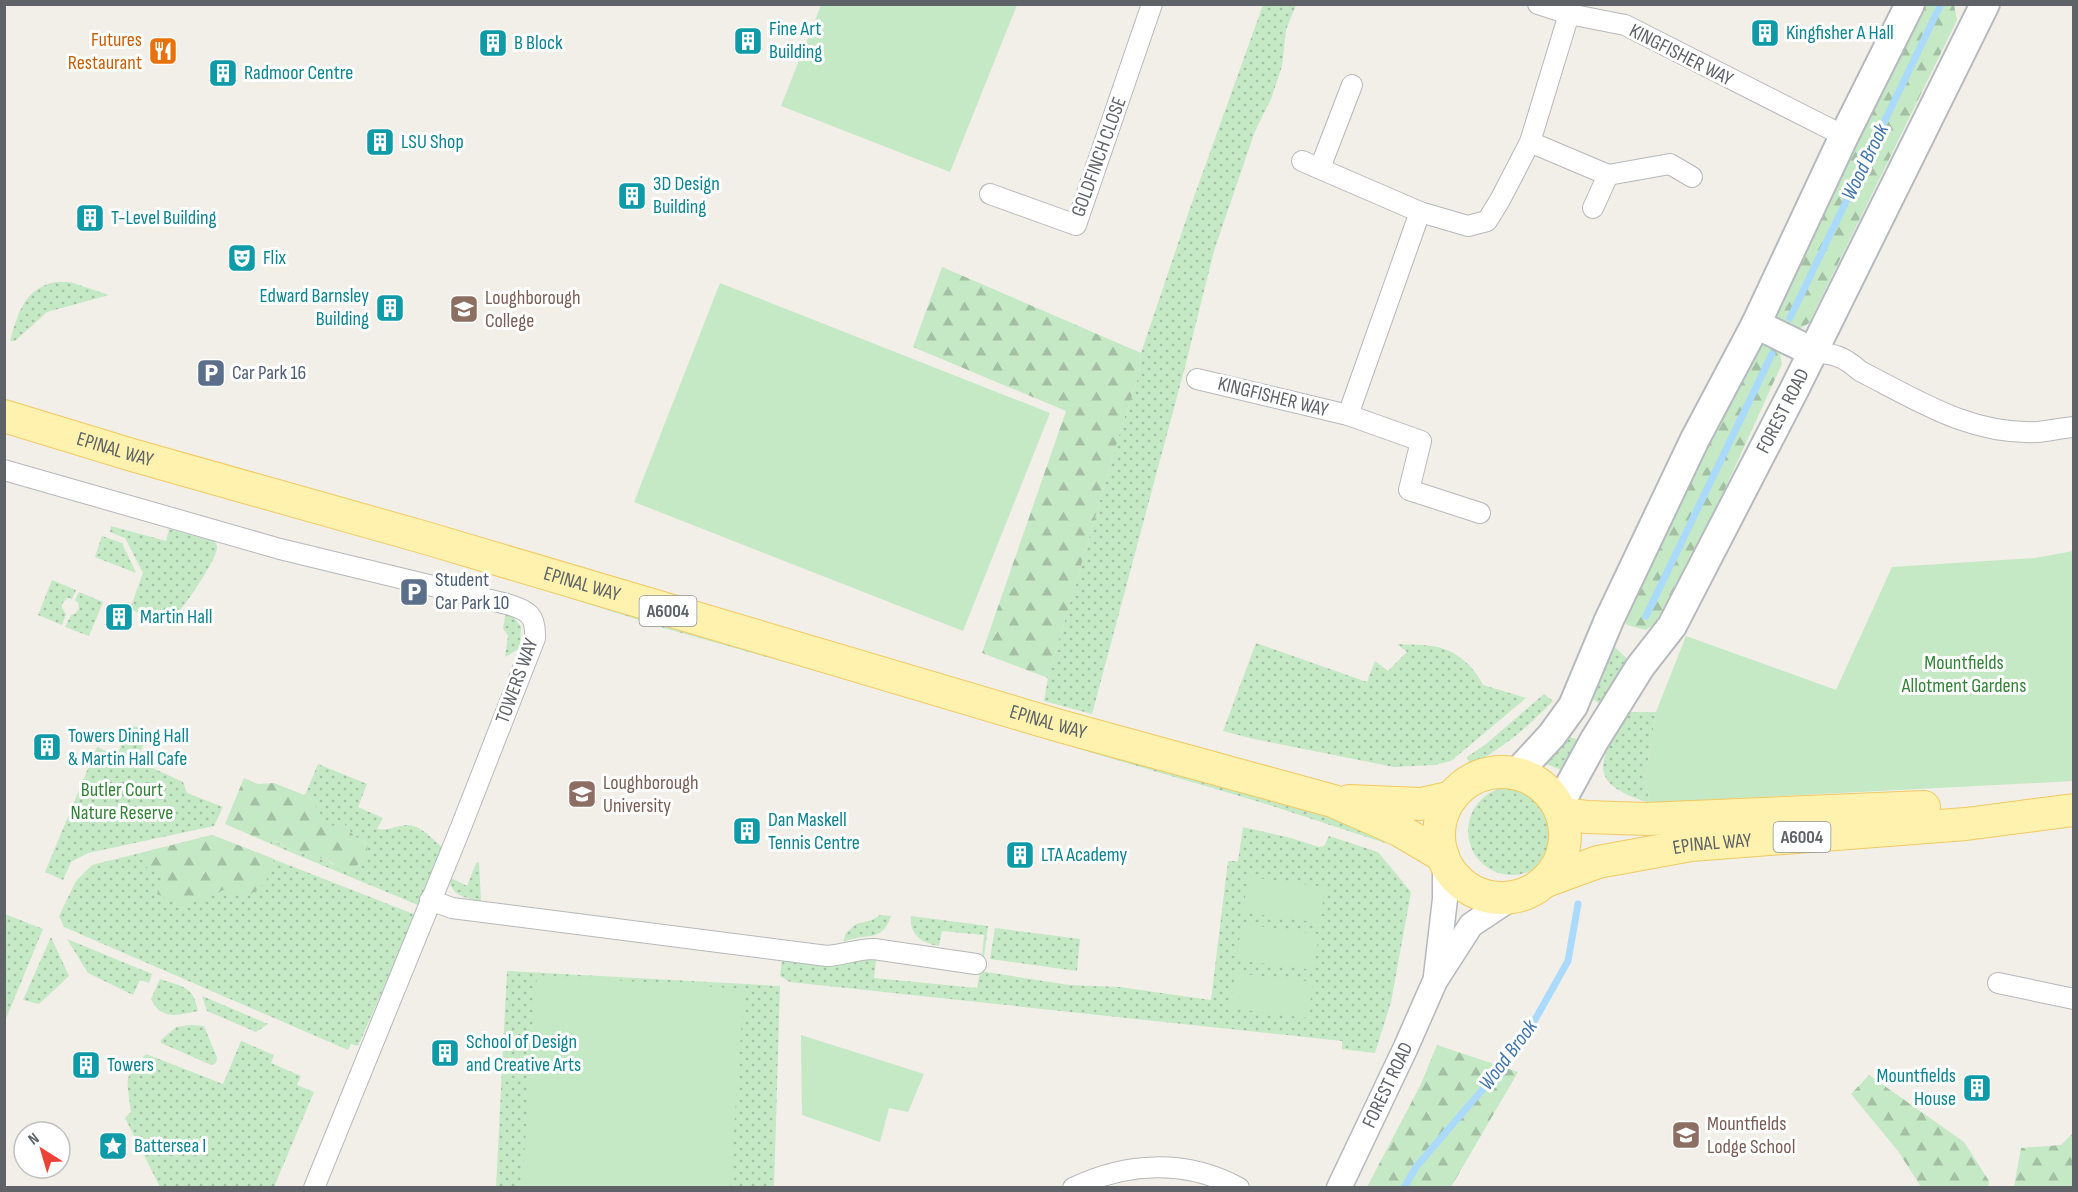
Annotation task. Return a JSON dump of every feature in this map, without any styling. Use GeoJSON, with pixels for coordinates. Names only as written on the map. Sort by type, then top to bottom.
{"type":"FeatureCollection","features":[{"type":"Feature","properties":{"kind":"main road"},"geometry":{"type":"LineString","coordinates":[[1546,881],[1555,870],[1564,849],[1565,825],[1561,809],[1539,783],[1517,773],[1552,735],[1573,706],[1610,620],[1695,439],[1756,324],[1844,135],[1910,4]]}},
{"type":"Feature","properties":{"kind":"main road","name":"FOREST ROAD"},"geometry":{"type":"LineString","coordinates":[[1561,809],[1594,741],[1640,668],[1672,626],[1813,352],[1982,7]]}},
{"type":"Feature","properties":{"kind":"main road"},"geometry":{"type":"LineString","coordinates":[[1756,324],[1813,352]]}},
{"type":"Feature","properties":{"kind":"main road","name":"EPINAL WAY"},"geometry":{"type":"LineString","coordinates":[[4,416],[132,455],[414,534],[1059,726],[1333,801],[1399,830],[1444,859]]}},
{"type":"Feature","properties":{"kind":"main road","name":"A6004"},"geometry":{"type":"LineString","coordinates":[[1452,796],[1468,782],[1489,773],[1517,773]]}},
{"type":"Feature","properties":{"kind":"main road"},"geometry":{"type":"LineString","coordinates":[[1444,859],[1439,833],[1446,806],[1452,796]]}},
{"type":"Feature","properties":{"kind":"main road","name":"EPINAL WAY"},"geometry":{"type":"LineString","coordinates":[[1333,801],[1421,804],[1452,796]]}},
{"type":"Feature","properties":{"kind":"main road","name":"EPINAL WAY"},"geometry":{"type":"LineString","coordinates":[[1561,809],[1587,817],[1647,819],[1967,805],[2068,811]]}},
{"type":"Feature","properties":{"kind":"main road","name":"EPINAL WAY"},"geometry":{"type":"LineString","coordinates":[[1546,881],[1598,862],[1691,845],[1966,824],[2068,811]]}},
{"type":"Feature","properties":{"kind":"main road","name":"A6004"},"geometry":{"type":"LineString","coordinates":[[1444,859],[1457,879],[1471,890],[1493,898],[1513,897],[1528,893],[1546,881]]}},
{"type":"Feature","properties":{"kind":"street","name":"GOLDFINCH CLOSE"},"geometry":{"type":"LineString","coordinates":[[990,194],[1076,225],[1152,4]]}},
{"type":"Feature","properties":{"kind":"street","name":"KINGFISHER WAY"},"geometry":{"type":"LineString","coordinates":[[1538,4],[1569,14],[1624,25],[1844,135]]}},
{"type":"Feature","properties":{"kind":"street"},"geometry":{"type":"LineString","coordinates":[[1352,85],[1311,165],[1420,212],[1468,226],[1487,221],[1530,142],[1569,14]]}},
{"type":"Feature","properties":{"kind":"street"},"geometry":{"type":"LineString","coordinates":[[1530,142],[1608,175],[1670,164],[1692,177]]}},
{"type":"Feature","properties":{"kind":"street"},"geometry":{"type":"LineString","coordinates":[[1593,208],[1608,175]]}},
{"type":"Feature","properties":{"kind":"street","name":"KINGFISHER WAY"},"geometry":{"type":"LineString","coordinates":[[1348,415],[1420,212]]}},
{"type":"Feature","properties":{"kind":"street"},"geometry":{"type":"LineString","coordinates":[[1813,352],[1844,371],[1860,371],[1955,419],[1977,426],[2008,431],[2038,432],[2073,426]]}},
{"type":"Feature","properties":{"kind":"street","name":"KINGFISHER WAY"},"geometry":{"type":"LineString","coordinates":[[1197,379],[1348,415],[1421,441],[1408,489],[1480,513]]}},
{"type":"Feature","properties":{"kind":"street","name":"TOWERS WAY"},"geometry":{"type":"LineString","coordinates":[[4,470],[280,549],[507,604],[522,609],[530,615],[535,625],[535,639],[314,1188]]}},
{"type":"Feature","properties":{"kind":"street","name":"FOREST ROAD"},"geometry":{"type":"LineString","coordinates":[[1435,981],[1445,899],[1444,859]]}},
{"type":"Feature","properties":{"kind":"street","name":"FOREST ROAD"},"geometry":{"type":"LineString","coordinates":[[1340,1188],[1435,981],[1471,925],[1513,897]]}},
{"type":"Feature","properties":{"kind":"street"},"geometry":{"type":"LineString","coordinates":[[430,900],[452,908],[827,956],[861,949],[874,949],[976,964]]}},
{"type":"Feature","properties":{"kind":"street"},"geometry":{"type":"LineString","coordinates":[[1998,983],[2073,999]]}},
{"type":"Feature","properties":{"kind":"street"},"geometry":{"type":"LineString","coordinates":[[1072,1188],[1092,1178],[1119,1171],[1156,1166],[1194,1172],[1239,1188]]}},
{"type":"Feature","properties":{"kind":"green space"},"geometry":{"type":"Polygon","coordinates":[[[821,5],[1017,5],[950,172],[781,106],[821,5]]]}},
{"type":"Feature","properties":{"kind":"green space"},"geometry":{"type":"Polygon","coordinates":[[[1263,5],[1296,5],[1286,30],[1282,66],[1271,99],[1255,131],[1214,251],[1092,714],[1044,701],[1048,678],[1123,422],[1139,375],[1141,353],[1263,5]]]}},
{"type":"Feature","properties":{"kind":"green space"},"geometry":{"type":"Polygon","coordinates":[[[1919,5],[1954,5],[1957,20],[1809,323],[1796,331],[1781,325],[1773,316],[1919,5]]]}},
{"type":"Feature","properties":{"kind":"green space"},"geometry":{"type":"Polygon","coordinates":[[[942,267],[1141,353],[1139,375],[1123,422],[1048,678],[982,653],[1066,411],[913,347],[942,267]]]}},
{"type":"Feature","properties":{"kind":"green space"},"geometry":{"type":"Polygon","coordinates":[[[70,282],[109,295],[47,312],[15,341],[10,341],[16,321],[29,296],[44,285],[70,282]]]}},
{"type":"Feature","properties":{"kind":"green space"},"geometry":{"type":"Polygon","coordinates":[[[720,283],[1050,413],[963,631],[634,502],[720,283]]]}},
{"type":"Feature","properties":{"kind":"green space"},"geometry":{"type":"Polygon","coordinates":[[[1763,342],[1779,350],[1782,364],[1723,493],[1656,623],[1646,630],[1627,625],[1622,617],[1751,347],[1763,342]]]}},
{"type":"Feature","properties":{"kind":"green space"},"geometry":{"type":"Polygon","coordinates":[[[111,526],[166,541],[169,529],[202,538],[203,534],[215,542],[216,551],[208,569],[189,599],[175,615],[159,622],[130,609],[143,573],[125,538],[110,532],[111,526]]]}},
{"type":"Feature","properties":{"kind":"green space"},"geometry":{"type":"Polygon","coordinates":[[[102,536],[122,543],[136,573],[95,557],[102,536]]]}},
{"type":"Feature","properties":{"kind":"green space","name":"Mountfields Allotment Gardens"},"geometry":{"type":"Polygon","coordinates":[[[2073,551],[2073,781],[1650,803],[1645,779],[1656,712],[1686,636],[1836,690],[1892,567],[2035,558],[2073,551]]]}},
{"type":"Feature","properties":{"kind":"green space"},"geometry":{"type":"Polygon","coordinates":[[[52,580],[76,590],[72,599],[67,598],[62,604],[66,614],[62,625],[38,615],[52,580]]]}},
{"type":"Feature","properties":{"kind":"green space"},"geometry":{"type":"Polygon","coordinates":[[[549,586],[1053,738],[664,628],[547,591],[549,586]]]}},
{"type":"Feature","properties":{"kind":"green space"},"geometry":{"type":"Polygon","coordinates":[[[79,592],[103,602],[89,636],[65,627],[71,615],[79,609],[75,600],[79,592]]]}},
{"type":"Feature","properties":{"kind":"green space"},"geometry":{"type":"Polygon","coordinates":[[[506,611],[510,612],[521,627],[520,648],[505,657],[508,636],[503,628],[506,611]]]}},
{"type":"Feature","properties":{"kind":"green space"},"geometry":{"type":"Polygon","coordinates":[[[1608,641],[1632,663],[1599,703],[1583,693],[1608,641]]]}},
{"type":"Feature","properties":{"kind":"green space"},"geometry":{"type":"Polygon","coordinates":[[[1256,643],[1367,682],[1375,661],[1388,671],[1407,652],[1397,644],[1439,647],[1455,654],[1469,665],[1483,685],[1526,698],[1451,761],[1434,765],[1394,767],[1254,739],[1223,731],[1256,643]]]}},
{"type":"Feature","properties":{"kind":"green space"},"geometry":{"type":"Polygon","coordinates":[[[1544,694],[1553,701],[1544,711],[1504,744],[1471,765],[1467,757],[1486,744],[1544,694]]]}},
{"type":"Feature","properties":{"kind":"green space"},"geometry":{"type":"Polygon","coordinates":[[[1629,712],[1656,712],[1645,779],[1650,803],[1614,787],[1606,778],[1603,768],[1610,744],[1629,712]]]}},
{"type":"Feature","properties":{"kind":"green space","name":"Butler Court Nature Reserve"},"geometry":{"type":"Polygon","coordinates":[[[129,725],[149,730],[137,761],[183,782],[187,793],[223,807],[214,826],[88,853],[71,862],[63,880],[45,872],[97,747],[117,756],[129,725]]]}},
{"type":"Feature","properties":{"kind":"green space"},"geometry":{"type":"Polygon","coordinates":[[[1561,734],[1579,740],[1567,772],[1538,761],[1561,734]]]}},
{"type":"Feature","properties":{"kind":"green space"},"geometry":{"type":"Polygon","coordinates":[[[1075,739],[1388,836],[1385,843],[1260,802],[1072,747],[1075,739]]]}},
{"type":"Feature","properties":{"kind":"green space"},"geometry":{"type":"Polygon","coordinates":[[[318,764],[367,784],[358,807],[383,818],[377,829],[411,825],[426,833],[442,847],[418,905],[271,844],[275,841],[293,851],[328,860],[333,865],[368,844],[354,836],[344,824],[329,827],[306,793],[318,764]]]}},
{"type":"Feature","properties":{"kind":"green space"},"geometry":{"type":"Polygon","coordinates":[[[244,778],[258,784],[274,783],[304,795],[306,793],[329,826],[344,824],[354,836],[368,844],[366,856],[353,870],[341,870],[328,860],[293,851],[276,841],[271,844],[225,824],[244,778]]]}},
{"type":"Feature","properties":{"kind":"green space"},"geometry":{"type":"Polygon","coordinates":[[[1512,787],[1529,790],[1543,800],[1553,814],[1556,831],[1553,848],[1543,862],[1529,872],[1512,875],[1495,872],[1481,862],[1471,848],[1468,831],[1471,814],[1481,800],[1495,790],[1512,787]]]}},
{"type":"Feature","properties":{"kind":"green space"},"geometry":{"type":"Polygon","coordinates":[[[1243,827],[1319,847],[1324,846],[1329,836],[1378,852],[1411,892],[1391,1002],[1375,1053],[1342,1049],[1342,1041],[790,982],[780,976],[784,959],[839,965],[865,959],[876,960],[874,978],[977,988],[980,971],[1069,985],[1119,987],[1211,1000],[1228,861],[1238,861],[1243,827]]]}},
{"type":"Feature","properties":{"kind":"green space"},"geometry":{"type":"Polygon","coordinates":[[[212,835],[416,915],[358,1046],[351,1044],[348,1050],[64,927],[59,916],[76,881],[92,865],[212,835]]]}},
{"type":"Feature","properties":{"kind":"green space"},"geometry":{"type":"Polygon","coordinates":[[[212,835],[274,859],[268,878],[262,886],[246,897],[223,890],[182,907],[157,894],[163,875],[146,867],[141,853],[212,835]]]}},
{"type":"Feature","properties":{"kind":"green space"},"geometry":{"type":"Polygon","coordinates":[[[479,862],[481,901],[456,892],[452,888],[449,877],[467,886],[476,863],[479,862]]]}},
{"type":"Feature","properties":{"kind":"green space"},"geometry":{"type":"Polygon","coordinates":[[[1248,877],[1325,887],[1320,923],[1243,912],[1248,877]]]}},
{"type":"Feature","properties":{"kind":"green space"},"geometry":{"type":"Polygon","coordinates":[[[5,914],[43,929],[5,1021],[5,914]]]}},
{"type":"Feature","properties":{"kind":"green space"},"geometry":{"type":"Polygon","coordinates":[[[880,915],[891,916],[883,931],[872,936],[844,942],[845,934],[856,924],[872,920],[880,915]]]}},
{"type":"Feature","properties":{"kind":"green space"},"geometry":{"type":"Polygon","coordinates":[[[911,916],[988,926],[984,957],[982,957],[984,935],[942,931],[939,946],[933,945],[918,937],[912,929],[911,916]]]}},
{"type":"Feature","properties":{"kind":"green space"},"geometry":{"type":"Polygon","coordinates":[[[1241,924],[1319,934],[1314,970],[1237,960],[1241,924]]]}},
{"type":"Feature","properties":{"kind":"green space"},"geometry":{"type":"Polygon","coordinates":[[[995,928],[1080,939],[1077,971],[990,959],[995,928]]]}},
{"type":"Feature","properties":{"kind":"green space"},"geometry":{"type":"Polygon","coordinates":[[[51,937],[69,976],[39,1004],[23,1000],[51,937]]]}},
{"type":"Feature","properties":{"kind":"green space"},"geometry":{"type":"Polygon","coordinates":[[[67,939],[152,974],[149,983],[140,980],[133,995],[88,973],[67,939]]]}},
{"type":"Feature","properties":{"kind":"green space"},"geometry":{"type":"Polygon","coordinates":[[[507,971],[780,986],[774,1187],[496,1188],[507,971]]]}},
{"type":"Feature","properties":{"kind":"green space"},"geometry":{"type":"Polygon","coordinates":[[[1235,973],[1313,982],[1308,1018],[1230,1008],[1235,973]]]}},
{"type":"Feature","properties":{"kind":"green space"},"geometry":{"type":"Polygon","coordinates":[[[537,975],[744,989],[730,1187],[522,1187],[537,975]]]}},
{"type":"Feature","properties":{"kind":"green space"},"geometry":{"type":"Polygon","coordinates":[[[160,979],[190,992],[198,1011],[171,1015],[160,1011],[151,999],[160,979]]]}},
{"type":"Feature","properties":{"kind":"green space"},"geometry":{"type":"Polygon","coordinates":[[[202,996],[268,1024],[256,1032],[207,1011],[202,996]]]}},
{"type":"Feature","properties":{"kind":"green space"},"geometry":{"type":"Polygon","coordinates":[[[204,1026],[217,1058],[216,1063],[211,1065],[161,1043],[161,1040],[176,1027],[204,1026]]]}},
{"type":"Feature","properties":{"kind":"green space"},"geometry":{"type":"Polygon","coordinates":[[[801,1035],[924,1074],[908,1112],[889,1108],[880,1142],[802,1115],[801,1035]]]}},
{"type":"Feature","properties":{"kind":"green space"},"geometry":{"type":"Polygon","coordinates":[[[241,1041],[274,1055],[271,1063],[301,1076],[297,1085],[314,1092],[274,1187],[160,1187],[125,1118],[131,1112],[128,1080],[133,1069],[146,1054],[223,1084],[241,1041]]]}},
{"type":"Feature","properties":{"kind":"green space"},"geometry":{"type":"Polygon","coordinates":[[[1437,1045],[1518,1072],[1451,1187],[1367,1187],[1420,1086],[1437,1045]]]}},
{"type":"Feature","properties":{"kind":"green space"},"geometry":{"type":"Polygon","coordinates":[[[1869,1075],[1964,1142],[1989,1181],[1988,1187],[1921,1187],[1898,1151],[1851,1094],[1869,1075]]]}},
{"type":"Feature","properties":{"kind":"green space"},"geometry":{"type":"Polygon","coordinates":[[[2073,1133],[2073,1187],[2014,1187],[2021,1148],[2061,1145],[2073,1133]]]}},
{"type":"Feature","properties":{"kind":"waterway","name":"Wood Brook"},"geometry":{"type":"LineString","coordinates":[[1790,318],[1940,6]]}},
{"type":"Feature","properties":{"kind":"waterway","name":"Wood Brook"},"geometry":{"type":"LineString","coordinates":[[1646,616],[1772,354]]}},
{"type":"Feature","properties":{"kind":"waterway","name":"Wood Brook"},"geometry":{"type":"LineString","coordinates":[[1404,1188],[1416,1167],[1495,1075],[1532,1025],[1568,961],[1578,904]]}},
{"type":"Feature","properties":{"kind":"place","name":"Kingfisher A Hall"},"geometry":{"type":"Point","coordinates":[1765,33]}},
{"type":"Feature","properties":{"kind":"place","name":"Fine Art Building"},"geometry":{"type":"Point","coordinates":[748,41]}},
{"type":"Feature","properties":{"kind":"place","name":"B Block"},"geometry":{"type":"Point","coordinates":[493,43]}},
{"type":"Feature","properties":{"kind":"place","name":"Futures Restaurant"},"geometry":{"type":"Point","coordinates":[163,51]}},
{"type":"Feature","properties":{"kind":"place","name":"Radmoor Centre"},"geometry":{"type":"Point","coordinates":[223,73]}},
{"type":"Feature","properties":{"kind":"place","name":"LSU Shop"},"geometry":{"type":"Point","coordinates":[380,142]}},
{"type":"Feature","properties":{"kind":"place","name":"3D Design Building"},"geometry":{"type":"Point","coordinates":[632,196]}},
{"type":"Feature","properties":{"kind":"place","name":"T-Level Building"},"geometry":{"type":"Point","coordinates":[90,218]}},
{"type":"Feature","properties":{"kind":"place","name":"Flix"},"geometry":{"type":"Point","coordinates":[242,258]}},
{"type":"Feature","properties":{"kind":"place","name":"Edward Barnsley Building"},"geometry":{"type":"Point","coordinates":[390,308]}},
{"type":"Feature","properties":{"kind":"place","name":"Loughborough College"},"geometry":{"type":"Point","coordinates":[464,309]}},
{"type":"Feature","properties":{"kind":"place","name":"Car Park 16"},"geometry":{"type":"Point","coordinates":[211,373]}},
{"type":"Feature","properties":{"kind":"place","name":"Student Car Park 10"},"geometry":{"type":"Point","coordinates":[414,592]}},
{"type":"Feature","properties":{"kind":"place","name":"Martin Hall"},"geometry":{"type":"Point","coordinates":[119,617]}},
{"type":"Feature","properties":{"kind":"place","name":"Towers Dining Hall & Martin Hall Cafe"},"geometry":{"type":"Point","coordinates":[47,747]}},
{"type":"Feature","properties":{"kind":"place","name":"Loughborough University"},"geometry":{"type":"Point","coordinates":[582,794]}},
{"type":"Feature","properties":{"kind":"place","name":"Dan Maskell Tennis Centre"},"geometry":{"type":"Point","coordinates":[747,831]}},
{"type":"Feature","properties":{"kind":"place","name":"LTA Academy"},"geometry":{"type":"Point","coordinates":[1020,855]}},
{"type":"Feature","properties":{"kind":"place","name":"School of Design and Creative Arts"},"geometry":{"type":"Point","coordinates":[445,1053]}},
{"type":"Feature","properties":{"kind":"place","name":"Towers"},"geometry":{"type":"Point","coordinates":[86,1065]}},
{"type":"Feature","properties":{"kind":"place","name":"Mountfields House"},"geometry":{"type":"Point","coordinates":[1977,1088]}},
{"type":"Feature","properties":{"kind":"place","name":"Mountfields Lodge School"},"geometry":{"type":"Point","coordinates":[1686,1135]}},
{"type":"Feature","properties":{"kind":"place","name":"Battersea I"},"geometry":{"type":"Point","coordinates":[113,1146]}}]}
